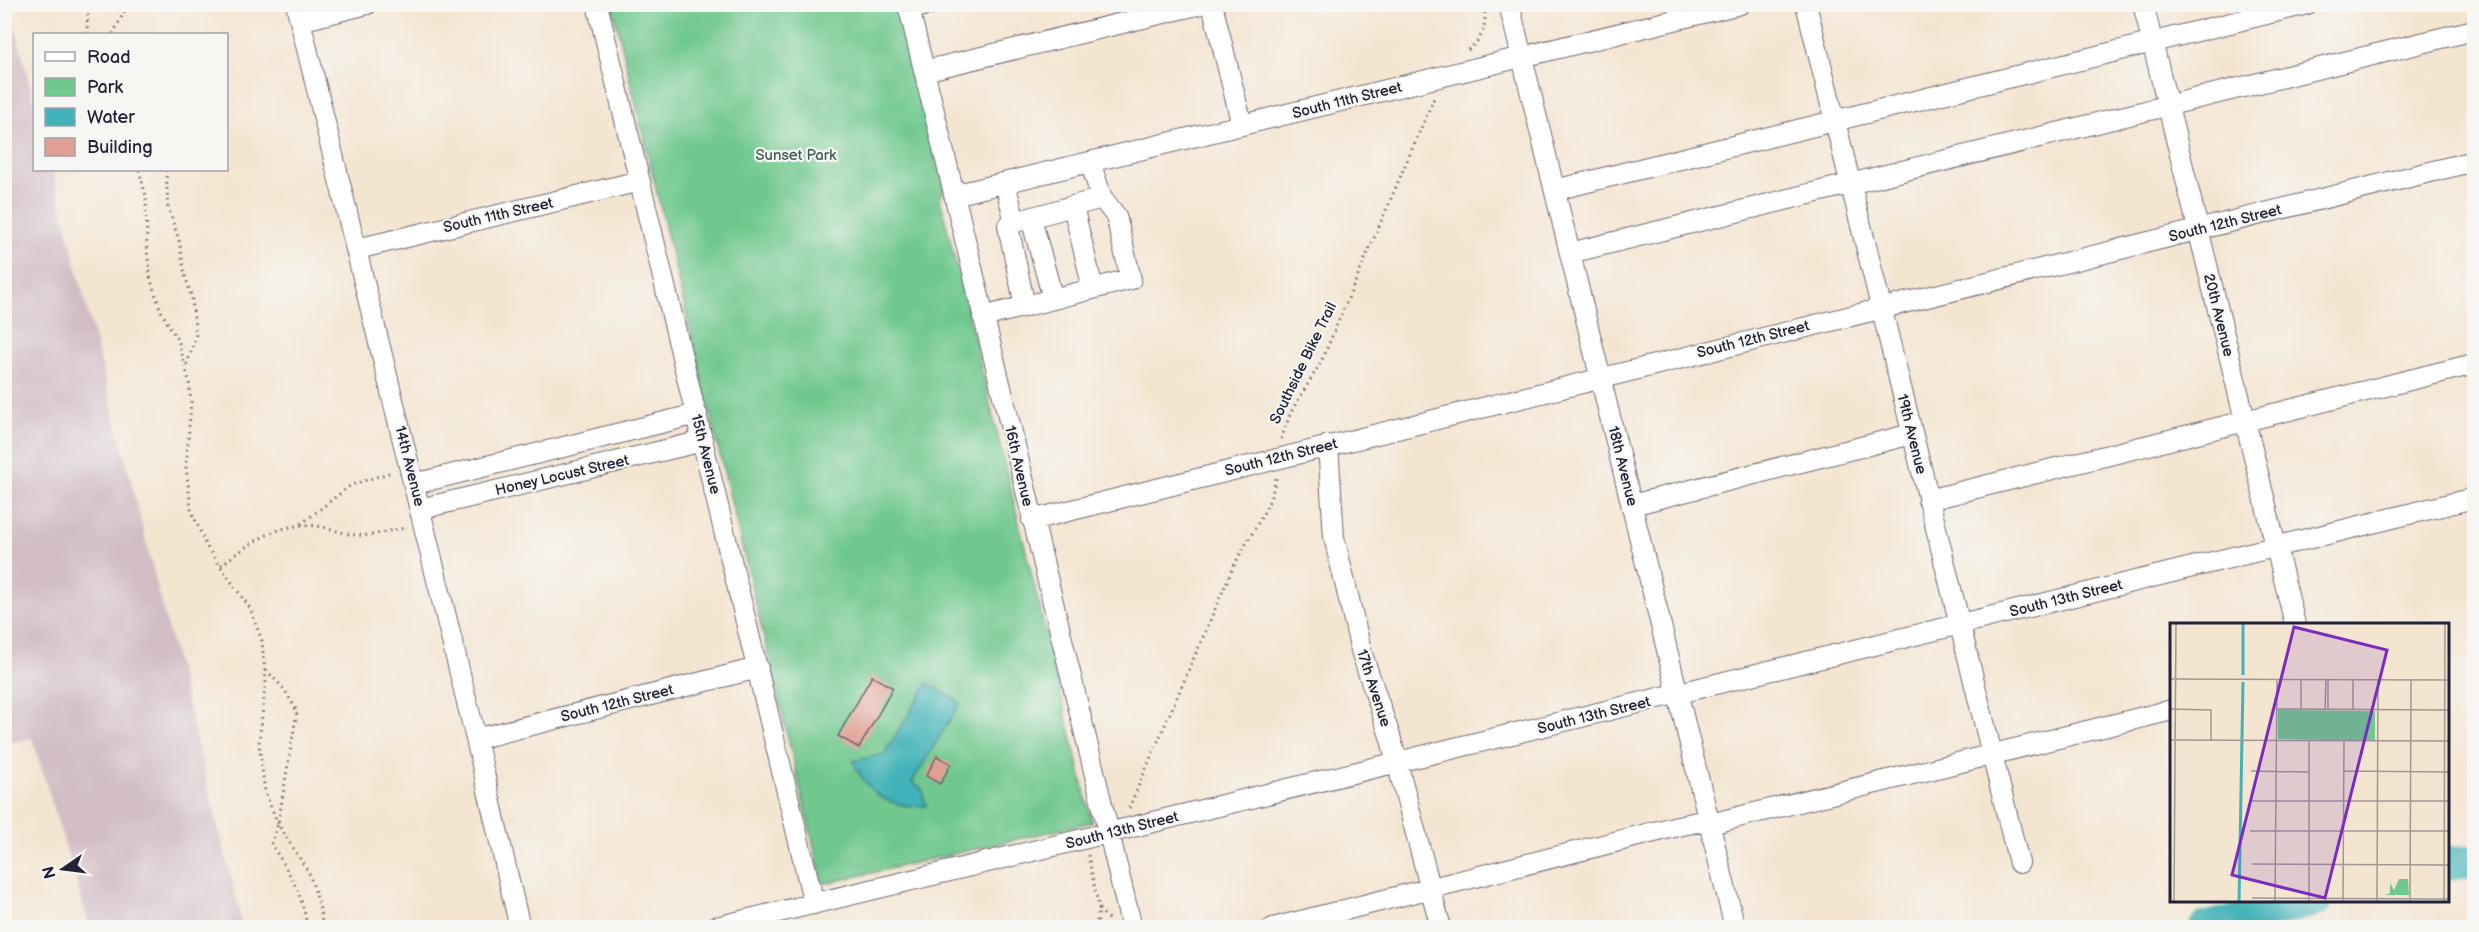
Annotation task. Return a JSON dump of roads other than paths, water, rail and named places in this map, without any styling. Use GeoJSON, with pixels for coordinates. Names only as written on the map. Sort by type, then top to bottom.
{"type":"FeatureCollection","features":[{"type":"Feature","properties":{"kind":"street"},"geometry":{"type":"LineString","coordinates":[[298,13],[367,4]]}},
{"type":"Feature","properties":{"kind":"street","name":"15th Avenue"},"geometry":{"type":"LineString","coordinates":[[597,4],[814,903]]}},
{"type":"Feature","properties":{"kind":"street"},"geometry":{"type":"LineString","coordinates":[[908,7],[930,4]]}},
{"type":"Feature","properties":{"kind":"street"},"geometry":{"type":"LineString","coordinates":[[924,71],[1201,4]]}},
{"type":"Feature","properties":{"kind":"street"},"geometry":{"type":"LineString","coordinates":[[1212,4],[1242,125]]}},
{"type":"Feature","properties":{"kind":"street","name":"18th Avenue"},"geometry":{"type":"LineString","coordinates":[[1509,4],[1735,927]]}},
{"type":"Feature","properties":{"kind":"street","name":"South 11th Street"},"geometry":{"type":"LineString","coordinates":[[954,195],[1740,4]]}},
{"type":"Feature","properties":{"kind":"street","name":"19th Avenue"},"geometry":{"type":"LineString","coordinates":[[1806,4],[2019,863]]}},
{"type":"Feature","properties":{"kind":"street","name":"20th Avenue"},"geometry":{"type":"LineString","coordinates":[[2143,4],[2295,623]]}},
{"type":"Feature","properties":{"kind":"street"},"geometry":{"type":"LineString","coordinates":[[1555,189],[2307,4]]}},
{"type":"Feature","properties":{"kind":"street","name":"16th Avenue"},"geometry":{"type":"LineString","coordinates":[[908,7],[1132,927]]}},
{"type":"Feature","properties":{"kind":"street","name":"14th Avenue"},"geometry":{"type":"LineString","coordinates":[[298,13],[520,927]]}},
{"type":"Feature","properties":{"kind":"street"},"geometry":{"type":"LineString","coordinates":[[1570,253],[2475,30]]}},
{"type":"Feature","properties":{"kind":"street","name":"South 12th Street"},"geometry":{"type":"LineString","coordinates":[[1032,520],[2475,161]]}},
{"type":"Feature","properties":{"kind":"street"},"geometry":{"type":"LineString","coordinates":[[983,317],[1131,279],[1116,216],[1102,198],[1090,162]]}},
{"type":"Feature","properties":{"kind":"street","name":"South 11th Street"},"geometry":{"type":"LineString","coordinates":[[357,249],[640,181]]}},
{"type":"Feature","properties":{"kind":"street"},"geometry":{"type":"LineString","coordinates":[[1005,183],[1018,222],[1053,299]]}},
{"type":"Feature","properties":{"kind":"street"},"geometry":{"type":"LineString","coordinates":[[1018,222],[1102,198]]}},
{"type":"Feature","properties":{"kind":"street"},"geometry":{"type":"LineString","coordinates":[[1073,206],[1094,289]]}},
{"type":"Feature","properties":{"kind":"street"},"geometry":{"type":"LineString","coordinates":[[1018,222],[1025,306]]}},
{"type":"Feature","properties":{"kind":"street"},"geometry":{"type":"LineString","coordinates":[[1928,500],[2475,364]]}},
{"type":"Feature","properties":{"kind":"street","name":"Honey Locust Street"},"geometry":{"type":"LineString","coordinates":[[412,475],[697,414]]}},
{"type":"Feature","properties":{"kind":"street"},"geometry":{"type":"LineString","coordinates":[[1632,505],[1912,434]]}},
{"type":"Feature","properties":{"kind":"street","name":"Honey Locust Street"},"geometry":{"type":"LineString","coordinates":[[422,518],[703,441]]}},
{"type":"Feature","properties":{"kind":"street","name":"17th Avenue"},"geometry":{"type":"LineString","coordinates":[[1328,445],[1334,537],[1362,654],[1397,762],[1441,927]]}},
{"type":"Feature","properties":{"kind":"street","name":"South 13th Street"},"geometry":{"type":"LineString","coordinates":[[712,927],[1109,833],[2475,498]]}},
{"type":"Feature","properties":{"kind":"street","name":"South 12th Street"},"geometry":{"type":"LineString","coordinates":[[476,739],[758,668]]}},
{"type":"Feature","properties":{"kind":"street"},"geometry":{"type":"LineString","coordinates":[[1273,927],[1688,824],[1697,822],[1710,825],[2170,710]]}},
{"type":"Feature","properties":{"kind":"water"},"geometry":{"type":"Polygon","coordinates":[[[928,683],[960,703],[912,782],[922,789],[926,806],[901,805],[890,802],[873,791],[865,783],[853,761],[884,754],[928,683]]]}},
{"type":"Feature","properties":{"kind":"waterway"},"geometry":{"type":"LineString","coordinates":[[2449,863],[2474,862]]}},
{"type":"Feature","properties":{"kind":"waterway"},"geometry":{"type":"LineString","coordinates":[[2205,928],[2309,902]]}},
{"type":"Feature","properties":{"kind":"park label","name":"Sunset Park"},"geometry":{"type":"Point","coordinates":[796,155]}}]}
